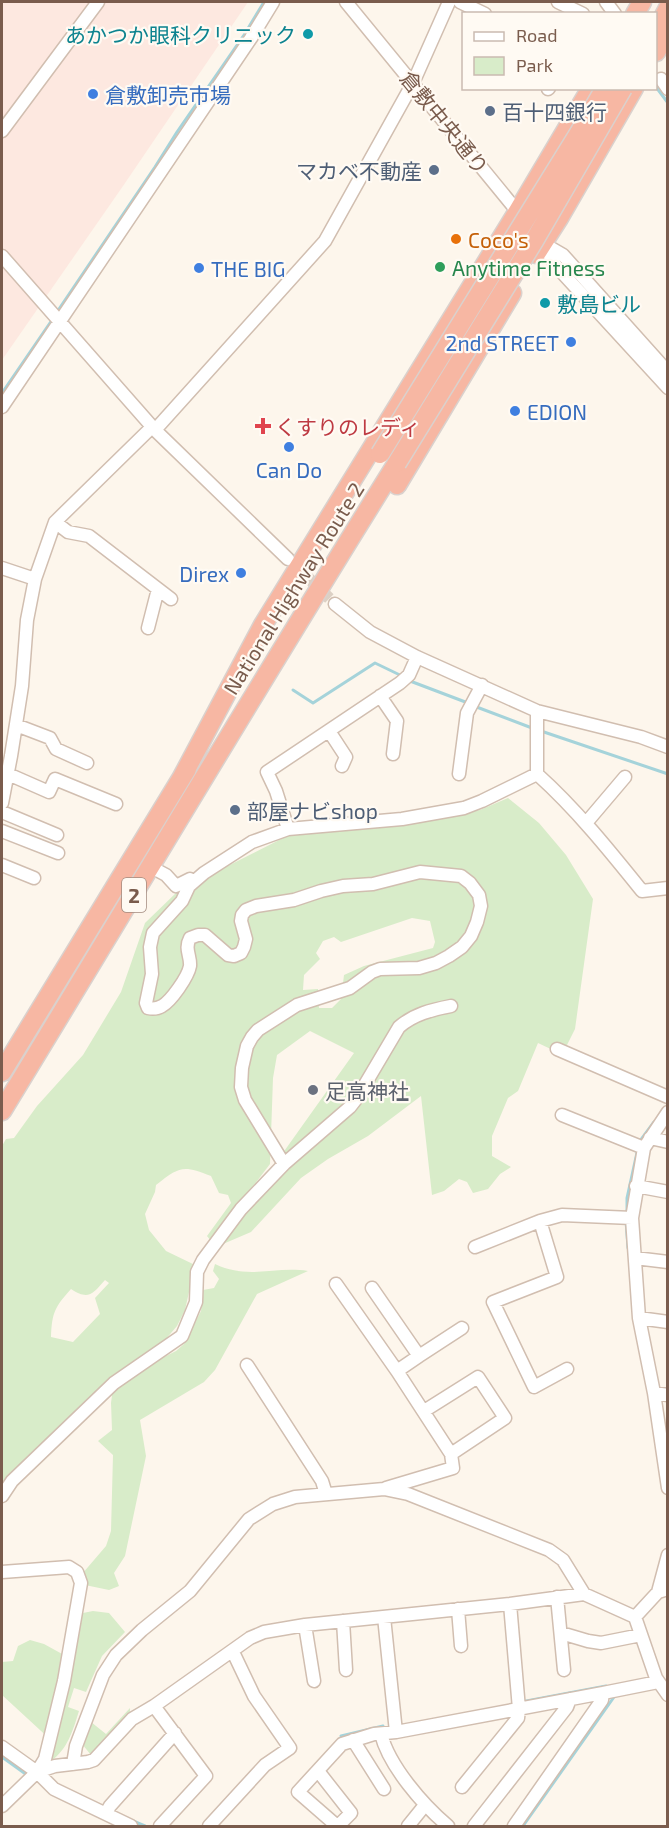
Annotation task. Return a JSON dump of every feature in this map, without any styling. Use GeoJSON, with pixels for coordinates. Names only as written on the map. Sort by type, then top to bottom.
{"type":"FeatureCollection","features":[{"type":"Feature","properties":{"kind":"highway"},"geometry":{"type":"LineString","coordinates":[[657,29],[668,8]]}},
{"type":"Feature","properties":{"kind":"highway"},"geometry":{"type":"LineString","coordinates":[[657,50],[668,32]]}},
{"type":"Feature","properties":{"kind":"highway"},"geometry":{"type":"LineString","coordinates":[[181,779],[263,625],[590,90]]}},
{"type":"Feature","properties":{"kind":"highway","name":"National Highway Route 2"},"geometry":{"type":"LineString","coordinates":[[2,1072],[380,454],[579,134],[603,90]]}},
{"type":"Feature","properties":{"kind":"highway","name":"National Highway Route 2"},"geometry":{"type":"LineString","coordinates":[[2,1111],[264,678],[534,241],[622,90]]}},
{"type":"Feature","properties":{"kind":"highway"},"geometry":{"type":"LineString","coordinates":[[264,678],[285,661],[399,482],[633,90]]}},
{"type":"Feature","properties":{"kind":"street"},"geometry":{"type":"LineString","coordinates":[[2,131],[98,2]]}},
{"type":"Feature","properties":{"kind":"street"},"geometry":{"type":"LineString","coordinates":[[2,407],[56,316],[251,38],[273,2]]}},
{"type":"Feature","properties":{"kind":"street","name":"倉敷中央通り"},"geometry":{"type":"LineString","coordinates":[[346,2],[543,243]]}},
{"type":"Feature","properties":{"kind":"street"},"geometry":{"type":"LineString","coordinates":[[2,803],[8,774],[6,755],[16,725],[22,686],[27,620],[35,579],[56,522],[153,428],[325,241],[413,83],[449,2]]}},
{"type":"Feature","properties":{"kind":"street"},"geometry":{"type":"LineString","coordinates":[[460,2],[480,12]]}},
{"type":"Feature","properties":{"kind":"street"},"geometry":{"type":"LineString","coordinates":[[558,2],[579,12]]}},
{"type":"Feature","properties":{"kind":"street"},"geometry":{"type":"LineString","coordinates":[[543,243],[563,255],[668,372]]}},
{"type":"Feature","properties":{"kind":"street"},"geometry":{"type":"LineString","coordinates":[[543,243],[556,266],[668,388]]}},
{"type":"Feature","properties":{"kind":"street"},"geometry":{"type":"LineString","coordinates":[[2,256],[153,428],[288,559]]}},
{"type":"Feature","properties":{"kind":"street"},"geometry":{"type":"LineString","coordinates":[[56,522],[68,532],[89,536],[171,598]]}},
{"type":"Feature","properties":{"kind":"street"},"geometry":{"type":"LineString","coordinates":[[2,568],[35,579]]}},
{"type":"Feature","properties":{"kind":"street"},"geometry":{"type":"LineString","coordinates":[[148,628],[158,589]]}},
{"type":"Feature","properties":{"kind":"street"},"geometry":{"type":"LineString","coordinates":[[335,604],[370,632],[417,657],[537,711],[641,737],[668,747]]}},
{"type":"Feature","properties":{"kind":"street"},"geometry":{"type":"LineString","coordinates":[[288,829],[276,791],[267,772],[405,678],[417,657]]}},
{"type":"Feature","properties":{"kind":"street"},"geometry":{"type":"LineString","coordinates":[[459,774],[467,712],[482,685]]}},
{"type":"Feature","properties":{"kind":"street"},"geometry":{"type":"LineString","coordinates":[[380,696],[397,721],[393,754]]}},
{"type":"Feature","properties":{"kind":"street"},"geometry":{"type":"LineString","coordinates":[[537,711],[537,774],[586,823],[642,891],[668,888]]}},
{"type":"Feature","properties":{"kind":"street"},"geometry":{"type":"LineString","coordinates":[[16,725],[50,738],[56,749],[87,763]]}},
{"type":"Feature","properties":{"kind":"street"},"geometry":{"type":"LineString","coordinates":[[328,731],[346,757],[342,766]]}},
{"type":"Feature","properties":{"kind":"street"},"geometry":{"type":"LineString","coordinates":[[8,774],[49,792],[55,779],[116,804]]}},
{"type":"Feature","properties":{"kind":"street"},"geometry":{"type":"LineString","coordinates":[[284,1164],[245,1100],[241,1087],[242,1068],[247,1046],[252,1037],[258,1030],[297,1005],[350,988],[372,972],[380,969],[419,968],[449,956],[462,947],[471,936],[481,906],[479,895],[461,876],[420,872],[373,884],[332,889],[294,900],[256,906],[246,910],[242,915],[241,921],[246,939],[241,952],[234,956],[228,955],[206,935],[190,938],[187,945],[190,964],[188,974],[164,1006],[155,1009],[148,1008],[146,1003],[152,974],[150,947],[153,933],[182,901],[189,886],[204,873],[252,842],[288,829],[402,819],[464,808],[537,774]]}},
{"type":"Feature","properties":{"kind":"street"},"geometry":{"type":"LineString","coordinates":[[586,823],[625,777]]}},
{"type":"Feature","properties":{"kind":"street"},"geometry":{"type":"LineString","coordinates":[[2,812],[57,835]]}},
{"type":"Feature","properties":{"kind":"street"},"geometry":{"type":"LineString","coordinates":[[2,831],[58,853]]}},
{"type":"Feature","properties":{"kind":"street"},"geometry":{"type":"LineString","coordinates":[[2,865],[34,878]]}},
{"type":"Feature","properties":{"kind":"street"},"geometry":{"type":"LineString","coordinates":[[151,867],[166,875],[176,886],[190,879],[195,881]]}},
{"type":"Feature","properties":{"kind":"street"},"geometry":{"type":"LineString","coordinates":[[2,1496],[12,1481],[114,1383],[182,1336],[196,1302],[199,1265],[240,1209],[284,1164],[350,1107],[399,1027],[423,1011],[451,1006]]}},
{"type":"Feature","properties":{"kind":"street"},"geometry":{"type":"LineString","coordinates":[[556,1049],[668,1097]]}},
{"type":"Feature","properties":{"kind":"street"},"geometry":{"type":"LineString","coordinates":[[668,1112],[643,1145],[628,1218],[635,1258],[639,1318],[654,1394],[668,1488]]}},
{"type":"Feature","properties":{"kind":"street"},"geometry":{"type":"LineString","coordinates":[[562,1115],[643,1145],[668,1142]]}},
{"type":"Feature","properties":{"kind":"street"},"geometry":{"type":"LineString","coordinates":[[636,1186],[668,1192]]}},
{"type":"Feature","properties":{"kind":"street"},"geometry":{"type":"LineString","coordinates":[[475,1247],[540,1221],[562,1215],[628,1218]]}},
{"type":"Feature","properties":{"kind":"street"},"geometry":{"type":"LineString","coordinates":[[540,1221],[557,1277],[493,1302],[534,1386],[567,1369]]}},
{"type":"Feature","properties":{"kind":"street"},"geometry":{"type":"LineString","coordinates":[[635,1258],[668,1262]]}},
{"type":"Feature","properties":{"kind":"street"},"geometry":{"type":"LineString","coordinates":[[73,1764],[76,1746],[103,1675],[116,1655],[142,1630],[190,1591],[249,1519],[273,1504],[295,1497],[384,1489],[453,1468],[451,1454],[424,1411],[336,1284]]}},
{"type":"Feature","properties":{"kind":"street"},"geometry":{"type":"LineString","coordinates":[[372,1288],[419,1356]]}},
{"type":"Feature","properties":{"kind":"street"},"geometry":{"type":"LineString","coordinates":[[639,1318],[668,1322]]}},
{"type":"Feature","properties":{"kind":"street"},"geometry":{"type":"LineString","coordinates":[[397,1371],[462,1328]]}},
{"type":"Feature","properties":{"kind":"street"},"geometry":{"type":"LineString","coordinates":[[247,1365],[322,1481],[326,1494]]}},
{"type":"Feature","properties":{"kind":"street"},"geometry":{"type":"LineString","coordinates":[[424,1411],[478,1377],[504,1418],[451,1454]]}},
{"type":"Feature","properties":{"kind":"street"},"geometry":{"type":"LineString","coordinates":[[654,1394],[668,1395]]}},
{"type":"Feature","properties":{"kind":"street"},"geometry":{"type":"LineString","coordinates":[[384,1489],[408,1494],[549,1550],[563,1560],[584,1594]]}},
{"type":"Feature","properties":{"kind":"street"},"geometry":{"type":"LineString","coordinates":[[635,1617],[663,1590],[668,1555]]}},
{"type":"Feature","properties":{"kind":"street"},"geometry":{"type":"LineString","coordinates":[[2,1572],[69,1567],[77,1572],[81,1583],[61,1692],[45,1759],[37,1772],[2,1806]]}},
{"type":"Feature","properties":{"kind":"street"},"geometry":{"type":"LineString","coordinates":[[37,1772],[56,1766],[94,1760],[132,1719],[233,1652],[250,1638],[264,1632],[305,1625],[584,1594],[635,1617],[668,1695]]}},
{"type":"Feature","properties":{"kind":"street"},"geometry":{"type":"LineString","coordinates":[[558,1597],[564,1670]]}},
{"type":"Feature","properties":{"kind":"street"},"geometry":{"type":"LineString","coordinates":[[462,1787],[518,1718],[510,1604]]}},
{"type":"Feature","properties":{"kind":"street"},"geometry":{"type":"LineString","coordinates":[[458,1609],[460,1646]]}},
{"type":"Feature","properties":{"kind":"street"},"geometry":{"type":"LineString","coordinates":[[384,1617],[396,1732]]}},
{"type":"Feature","properties":{"kind":"street"},"geometry":{"type":"LineString","coordinates":[[343,1621],[346,1670]]}},
{"type":"Feature","properties":{"kind":"street"},"geometry":{"type":"LineString","coordinates":[[305,1625],[314,1681]]}},
{"type":"Feature","properties":{"kind":"street"},"geometry":{"type":"LineString","coordinates":[[561,1633],[601,1643],[641,1635]]}},
{"type":"Feature","properties":{"kind":"street"},"geometry":{"type":"LineString","coordinates":[[209,1827],[265,1765],[290,1748],[254,1696],[233,1652]]}},
{"type":"Feature","properties":{"kind":"street"},"geometry":{"type":"LineString","coordinates":[[318,1771],[351,1813],[337,1827],[298,1792],[342,1744],[518,1704],[603,1693],[661,1678]]}},
{"type":"Feature","properties":{"kind":"street"},"geometry":{"type":"LineString","coordinates":[[514,1827],[602,1701],[603,1693]]}},
{"type":"Feature","properties":{"kind":"street"},"geometry":{"type":"LineString","coordinates":[[474,1827],[567,1707],[570,1699]]}},
{"type":"Feature","properties":{"kind":"street"},"geometry":{"type":"LineString","coordinates":[[154,1706],[206,1776],[160,1827]]}},
{"type":"Feature","properties":{"kind":"street"},"geometry":{"type":"LineString","coordinates":[[108,1810],[175,1733]]}},
{"type":"Feature","properties":{"kind":"street"},"geometry":{"type":"LineString","coordinates":[[381,1734],[384,1746],[412,1789],[448,1827]]}},
{"type":"Feature","properties":{"kind":"street"},"geometry":{"type":"LineString","coordinates":[[353,1740],[384,1789]]}},
{"type":"Feature","properties":{"kind":"street"},"geometry":{"type":"LineString","coordinates":[[2,1747],[37,1772],[54,1788],[108,1810],[117,1823],[131,1827]]}},
{"type":"Feature","properties":{"kind":"street"},"geometry":{"type":"LineString","coordinates":[[408,1827],[425,1805]]}},
{"type":"Feature","properties":{"kind":"shaded area","name":"倉敷卸売市場"},"geometry":{"type":"Polygon","coordinates":[[[2,2],[248,2],[2,360],[2,2]]]}},
{"type":"Feature","properties":{"kind":"green space"},"geometry":{"type":"Polygon","coordinates":[[[508,798],[539,823],[566,855],[593,899],[575,1029],[567,1045],[557,1052],[538,1043],[518,1091],[508,1098],[492,1136],[492,1156],[511,1167],[500,1174],[488,1189],[473,1193],[467,1182],[459,1179],[444,1191],[432,1195],[421,1096],[368,1136],[301,1178],[251,1232],[216,1247],[354,1053],[310,1031],[277,1055],[273,1078],[270,1164],[211,1241],[207,1236],[231,1203],[228,1195],[219,1193],[211,1176],[194,1170],[182,1169],[156,1185],[145,1214],[149,1230],[166,1251],[195,1265],[185,1310],[177,1326],[165,1340],[113,1375],[16,1471],[2,1488],[2,1146],[6,1139],[14,1138],[37,1106],[83,1055],[121,992],[145,923],[178,891],[293,833],[398,822],[480,810],[508,798]],[[412,918],[341,942],[334,937],[323,941],[316,953],[320,959],[304,975],[303,990],[318,989],[319,1008],[332,1008],[341,999],[344,975],[364,966],[433,948],[435,942],[430,921],[412,918]],[[105,1280],[90,1294],[82,1294],[71,1289],[55,1310],[51,1337],[73,1342],[100,1314],[95,1298],[109,1283],[105,1280]]]}},
{"type":"Feature","properties":{"kind":"green space"},"geometry":{"type":"Polygon","coordinates":[[[215,1264],[227,1269],[250,1272],[308,1271],[257,1294],[215,1370],[204,1382],[140,1420],[146,1456],[125,1556],[114,1573],[119,1586],[109,1590],[85,1585],[82,1574],[106,1546],[111,1531],[113,1455],[98,1441],[112,1430],[113,1388],[184,1344],[201,1311],[203,1290],[214,1288],[219,1279],[213,1271],[215,1264]]]}},
{"type":"Feature","properties":{"kind":"green space"},"geometry":{"type":"Polygon","coordinates":[[[93,1611],[109,1613],[125,1632],[102,1656],[86,1692],[74,1688],[68,1707],[79,1711],[77,1718],[66,1745],[51,1761],[55,1748],[53,1742],[2,1695],[2,1662],[13,1661],[18,1646],[30,1640],[44,1644],[64,1655],[78,1614],[93,1611]]]}},
{"type":"Feature","properties":{"kind":"green space"},"geometry":{"type":"Polygon","coordinates":[[[130,1708],[130,1713],[91,1755],[82,1744],[91,1722],[106,1734],[130,1708]]]}},
{"type":"Feature","properties":{"kind":"waterway"},"geometry":{"type":"LineString","coordinates":[[57,312],[264,2]]}},
{"type":"Feature","properties":{"kind":"waterway"},"geometry":{"type":"LineString","coordinates":[[657,88],[668,103]]}},
{"type":"Feature","properties":{"kind":"waterway"},"geometry":{"type":"LineString","coordinates":[[2,393],[52,320]]}},
{"type":"Feature","properties":{"kind":"waterway"},"geometry":{"type":"LineString","coordinates":[[293,690],[313,703],[375,663],[402,676]]}},
{"type":"Feature","properties":{"kind":"waterway"},"geometry":{"type":"LineString","coordinates":[[410,681],[468,703]]}},
{"type":"Feature","properties":{"kind":"waterway"},"geometry":{"type":"LineString","coordinates":[[474,706],[532,728]]}},
{"type":"Feature","properties":{"kind":"waterway"},"geometry":{"type":"LineString","coordinates":[[541,731],[668,774]]}},
{"type":"Feature","properties":{"kind":"waterway"},"geometry":{"type":"LineString","coordinates":[[640,1141],[654,1122]]}},
{"type":"Feature","properties":{"kind":"waterway"},"geometry":{"type":"LineString","coordinates":[[627,1215],[627,1198],[638,1148]]}},
{"type":"Feature","properties":{"kind":"waterway"},"geometry":{"type":"LineString","coordinates":[[626,1221],[628,1248]]}},
{"type":"Feature","properties":{"kind":"waterway"},"geometry":{"type":"LineString","coordinates":[[521,1702],[606,1686]]}},
{"type":"Feature","properties":{"kind":"waterway"},"geometry":{"type":"LineString","coordinates":[[523,1826],[614,1697]]}},
{"type":"Feature","properties":{"kind":"waterway"},"geometry":{"type":"LineString","coordinates":[[341,1736],[383,1726]]}},
{"type":"Feature","properties":{"kind":"waterway"},"geometry":{"type":"LineString","coordinates":[[2,1757],[27,1775]]}},
{"type":"Feature","properties":{"kind":"waterway"},"geometry":{"type":"LineString","coordinates":[[133,1821],[145,1826]]}},
{"type":"Feature","properties":{"kind":"tunnel"},"geometry":{"type":"LineString","coordinates":[[295,565],[335,604]]}},
{"type":"Feature","properties":{"kind":"place","name":"あかつか眼科クリニック"},"geometry":{"type":"Point","coordinates":[308,34]}},
{"type":"Feature","properties":{"kind":"place","name":"倉敷卸売市場"},"geometry":{"type":"Point","coordinates":[93,94]}},
{"type":"Feature","properties":{"kind":"place","name":"百十四銀行"},"geometry":{"type":"Point","coordinates":[490,111]}},
{"type":"Feature","properties":{"kind":"place","name":"マカベ不動産"},"geometry":{"type":"Point","coordinates":[434,170]}},
{"type":"Feature","properties":{"kind":"place","name":"Coco's"},"geometry":{"type":"Point","coordinates":[456,239]}},
{"type":"Feature","properties":{"kind":"place","name":"Anytime Fitness"},"geometry":{"type":"Point","coordinates":[440,267]}},
{"type":"Feature","properties":{"kind":"place","name":"THE BIG"},"geometry":{"type":"Point","coordinates":[199,268]}},
{"type":"Feature","properties":{"kind":"place","name":"敷島ビル"},"geometry":{"type":"Point","coordinates":[545,303]}},
{"type":"Feature","properties":{"kind":"place","name":"2nd STREET"},"geometry":{"type":"Point","coordinates":[571,342]}},
{"type":"Feature","properties":{"kind":"place","name":"EDION"},"geometry":{"type":"Point","coordinates":[515,411]}},
{"type":"Feature","properties":{"kind":"place","name":"くすりのレディ"},"geometry":{"type":"Point","coordinates":[263,426]}},
{"type":"Feature","properties":{"kind":"place","name":"Can Do"},"geometry":{"type":"Point","coordinates":[289,447]}},
{"type":"Feature","properties":{"kind":"place","name":"Direx"},"geometry":{"type":"Point","coordinates":[241,573]}},
{"type":"Feature","properties":{"kind":"place","name":"部屋ナビshop"},"geometry":{"type":"Point","coordinates":[235,810]}},
{"type":"Feature","properties":{"kind":"place","name":"足高神社"},"geometry":{"type":"Point","coordinates":[313,1090]}}]}
